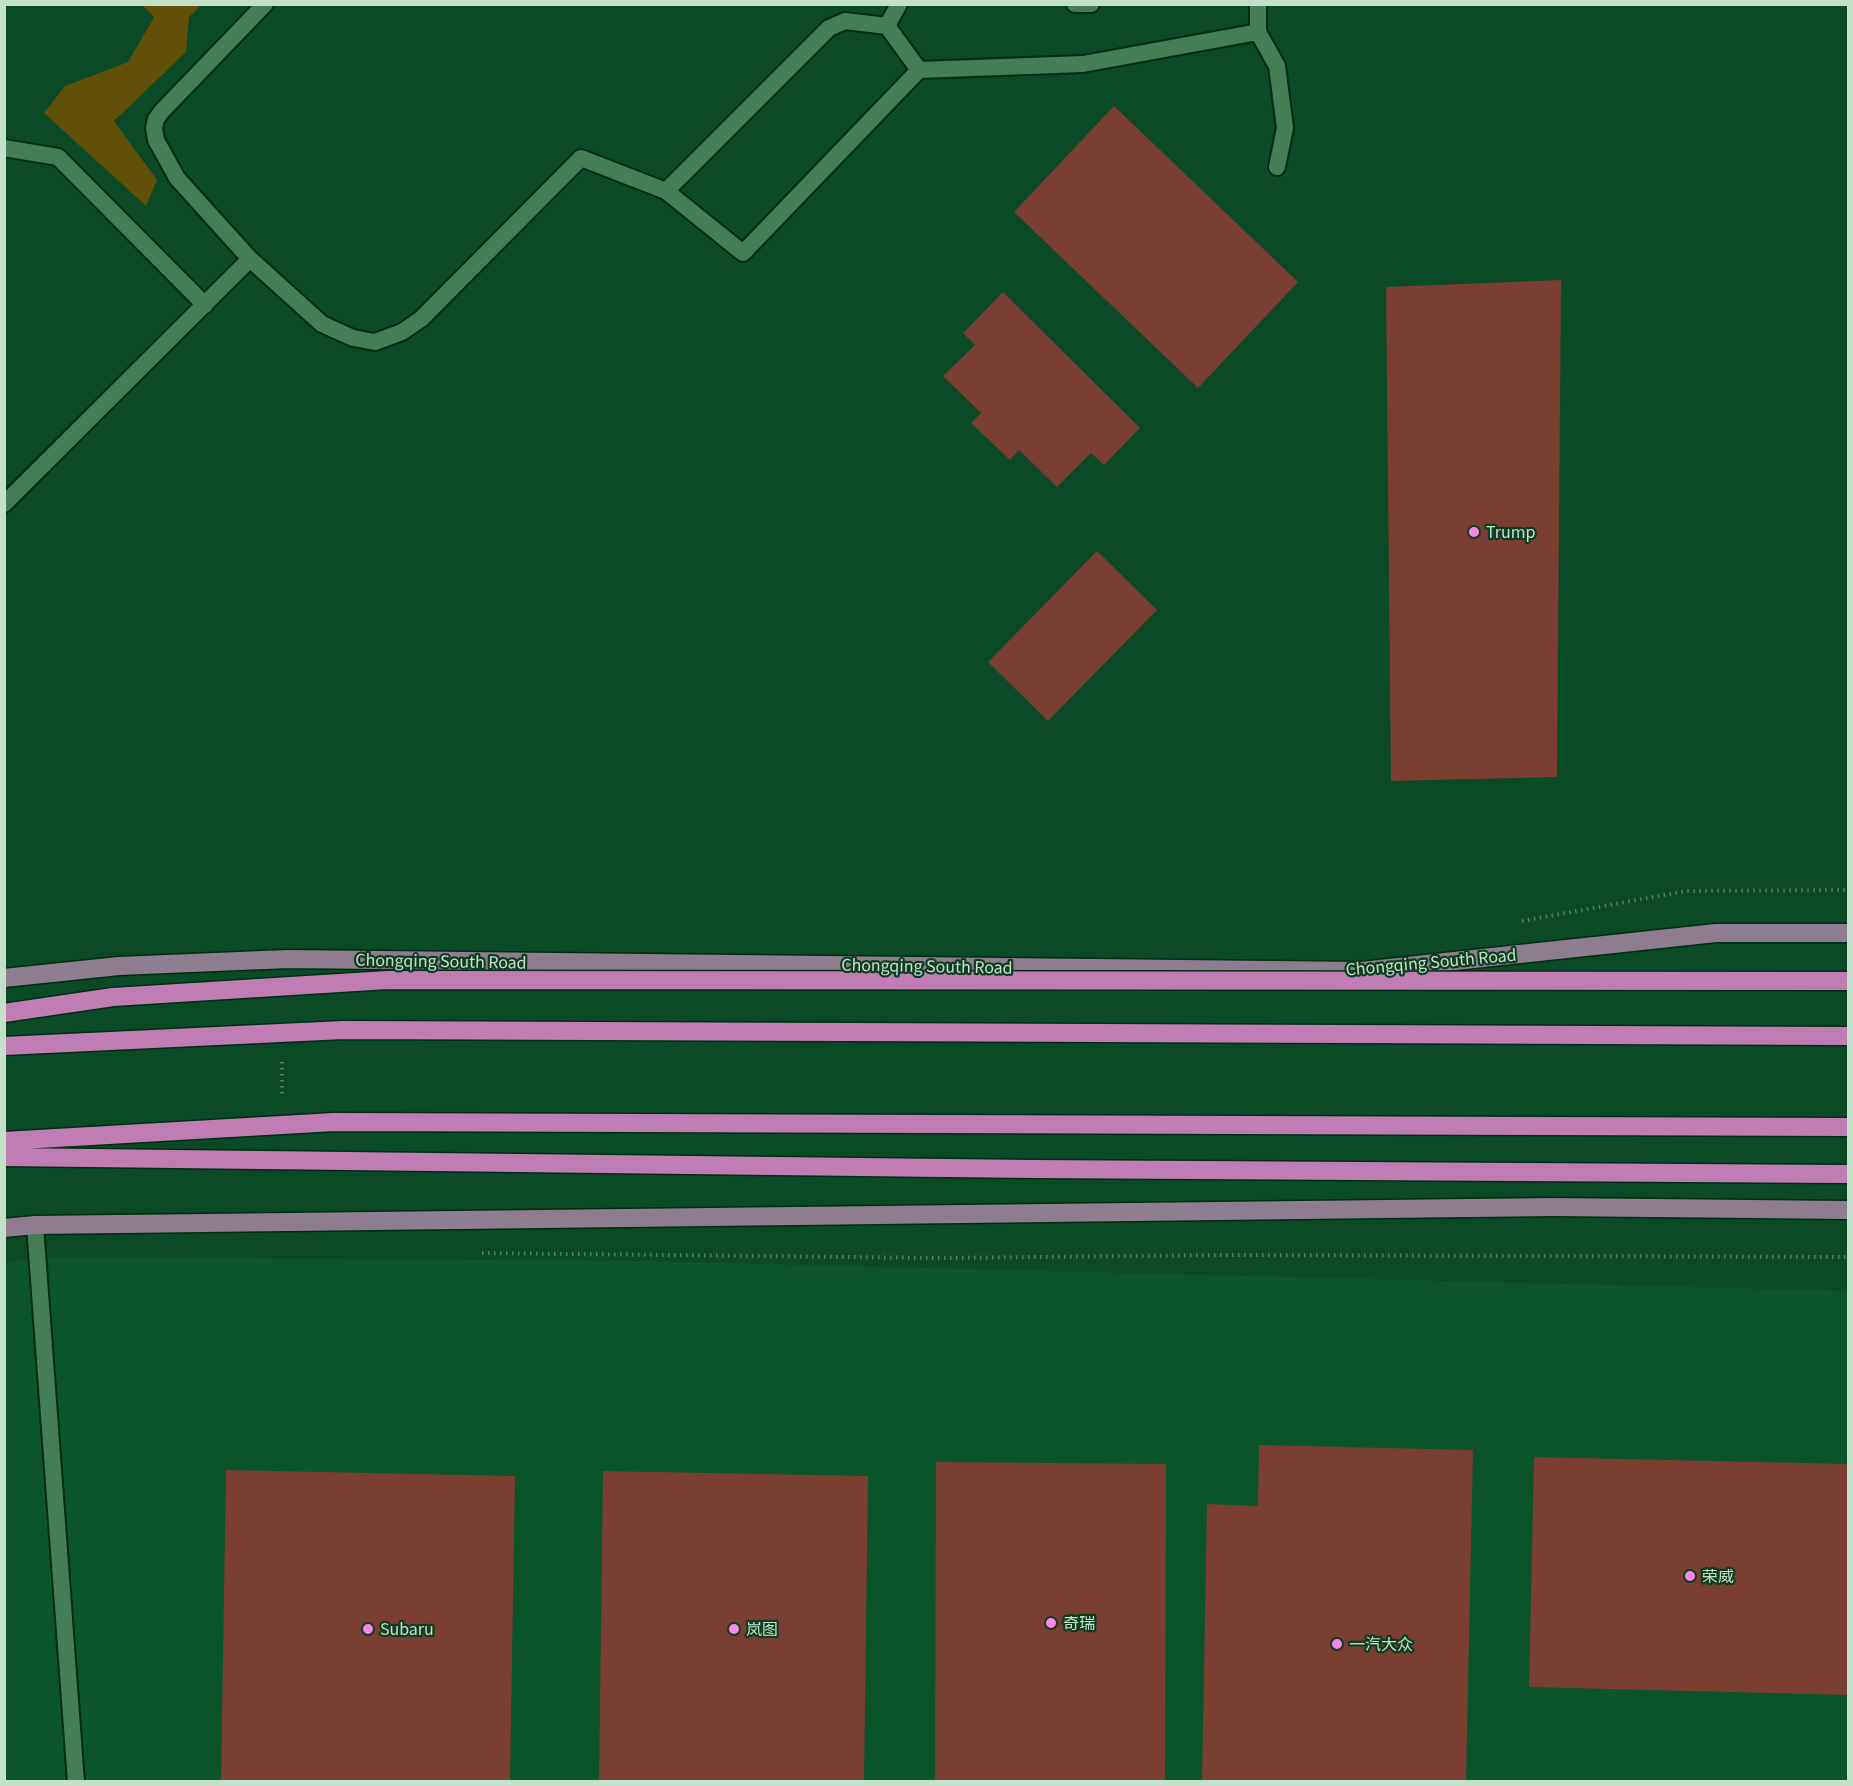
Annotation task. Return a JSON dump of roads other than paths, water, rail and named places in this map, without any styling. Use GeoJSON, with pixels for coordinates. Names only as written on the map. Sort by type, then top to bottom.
{"type":"FeatureCollection","features":[{"type":"Feature","properties":{"kind":"highway"},"geometry":{"type":"LineString","coordinates":[[4,1013],[113,998],[388,980],[1848,981]]}},
{"type":"Feature","properties":{"kind":"highway"},"geometry":{"type":"LineString","coordinates":[[4,1046],[344,1030],[1848,1036]]}},
{"type":"Feature","properties":{"kind":"highway"},"geometry":{"type":"LineString","coordinates":[[4,1141],[333,1122],[1848,1127]]}},
{"type":"Feature","properties":{"kind":"highway"},"geometry":{"type":"LineString","coordinates":[[4,1157],[1044,1170],[1848,1174]]}},
{"type":"Feature","properties":{"kind":"main road","name":"Chongqing South Road"},"geometry":{"type":"LineString","coordinates":[[4,978],[119,966],[288,959],[1361,971],[1716,933],[1848,933]]}},
{"type":"Feature","properties":{"kind":"main road"},"geometry":{"type":"LineString","coordinates":[[4,1228],[35,1225],[1554,1207],[1848,1210]]}},
{"type":"Feature","properties":{"kind":"lane"},"geometry":{"type":"LineString","coordinates":[[265,4],[162,111],[156,119],[154,128],[156,140],[177,178],[250,260],[322,324],[353,338],[375,342],[402,332],[422,319],[581,158],[666,191],[743,253],[919,70],[1083,64],[1258,32]]}},
{"type":"Feature","properties":{"kind":"lane"},"geometry":{"type":"LineString","coordinates":[[887,26],[898,4]]}},
{"type":"Feature","properties":{"kind":"lane"},"geometry":{"type":"LineString","coordinates":[[1075,4],[1091,4]]}},
{"type":"Feature","properties":{"kind":"lane"},"geometry":{"type":"LineString","coordinates":[[1258,4],[1258,32],[1277,66],[1285,128],[1277,167]]}},
{"type":"Feature","properties":{"kind":"lane"},"geometry":{"type":"LineString","coordinates":[[666,191],[829,28],[844,21],[887,26],[919,70]]}},
{"type":"Feature","properties":{"kind":"lane"},"geometry":{"type":"LineString","coordinates":[[4,148],[58,157],[205,305]]}},
{"type":"Feature","properties":{"kind":"lane"},"geometry":{"type":"LineString","coordinates":[[4,504],[250,260]]}},
{"type":"Feature","properties":{"kind":"lane"},"geometry":{"type":"LineString","coordinates":[[35,1225],[76,1782]]}},
{"type":"Feature","properties":{"kind":"place","name":"Trump"},"geometry":{"type":"Point","coordinates":[1474,532]}},
{"type":"Feature","properties":{"kind":"place","name":"荣威"},"geometry":{"type":"Point","coordinates":[1690,1576]}},
{"type":"Feature","properties":{"kind":"place","name":"奇瑞"},"geometry":{"type":"Point","coordinates":[1051,1623]}},
{"type":"Feature","properties":{"kind":"place","name":"Subaru"},"geometry":{"type":"Point","coordinates":[368,1629]}},
{"type":"Feature","properties":{"kind":"place","name":"岚图"},"geometry":{"type":"Point","coordinates":[734,1629]}},
{"type":"Feature","properties":{"kind":"place","name":"一汽大众"},"geometry":{"type":"Point","coordinates":[1337,1644]}}]}
